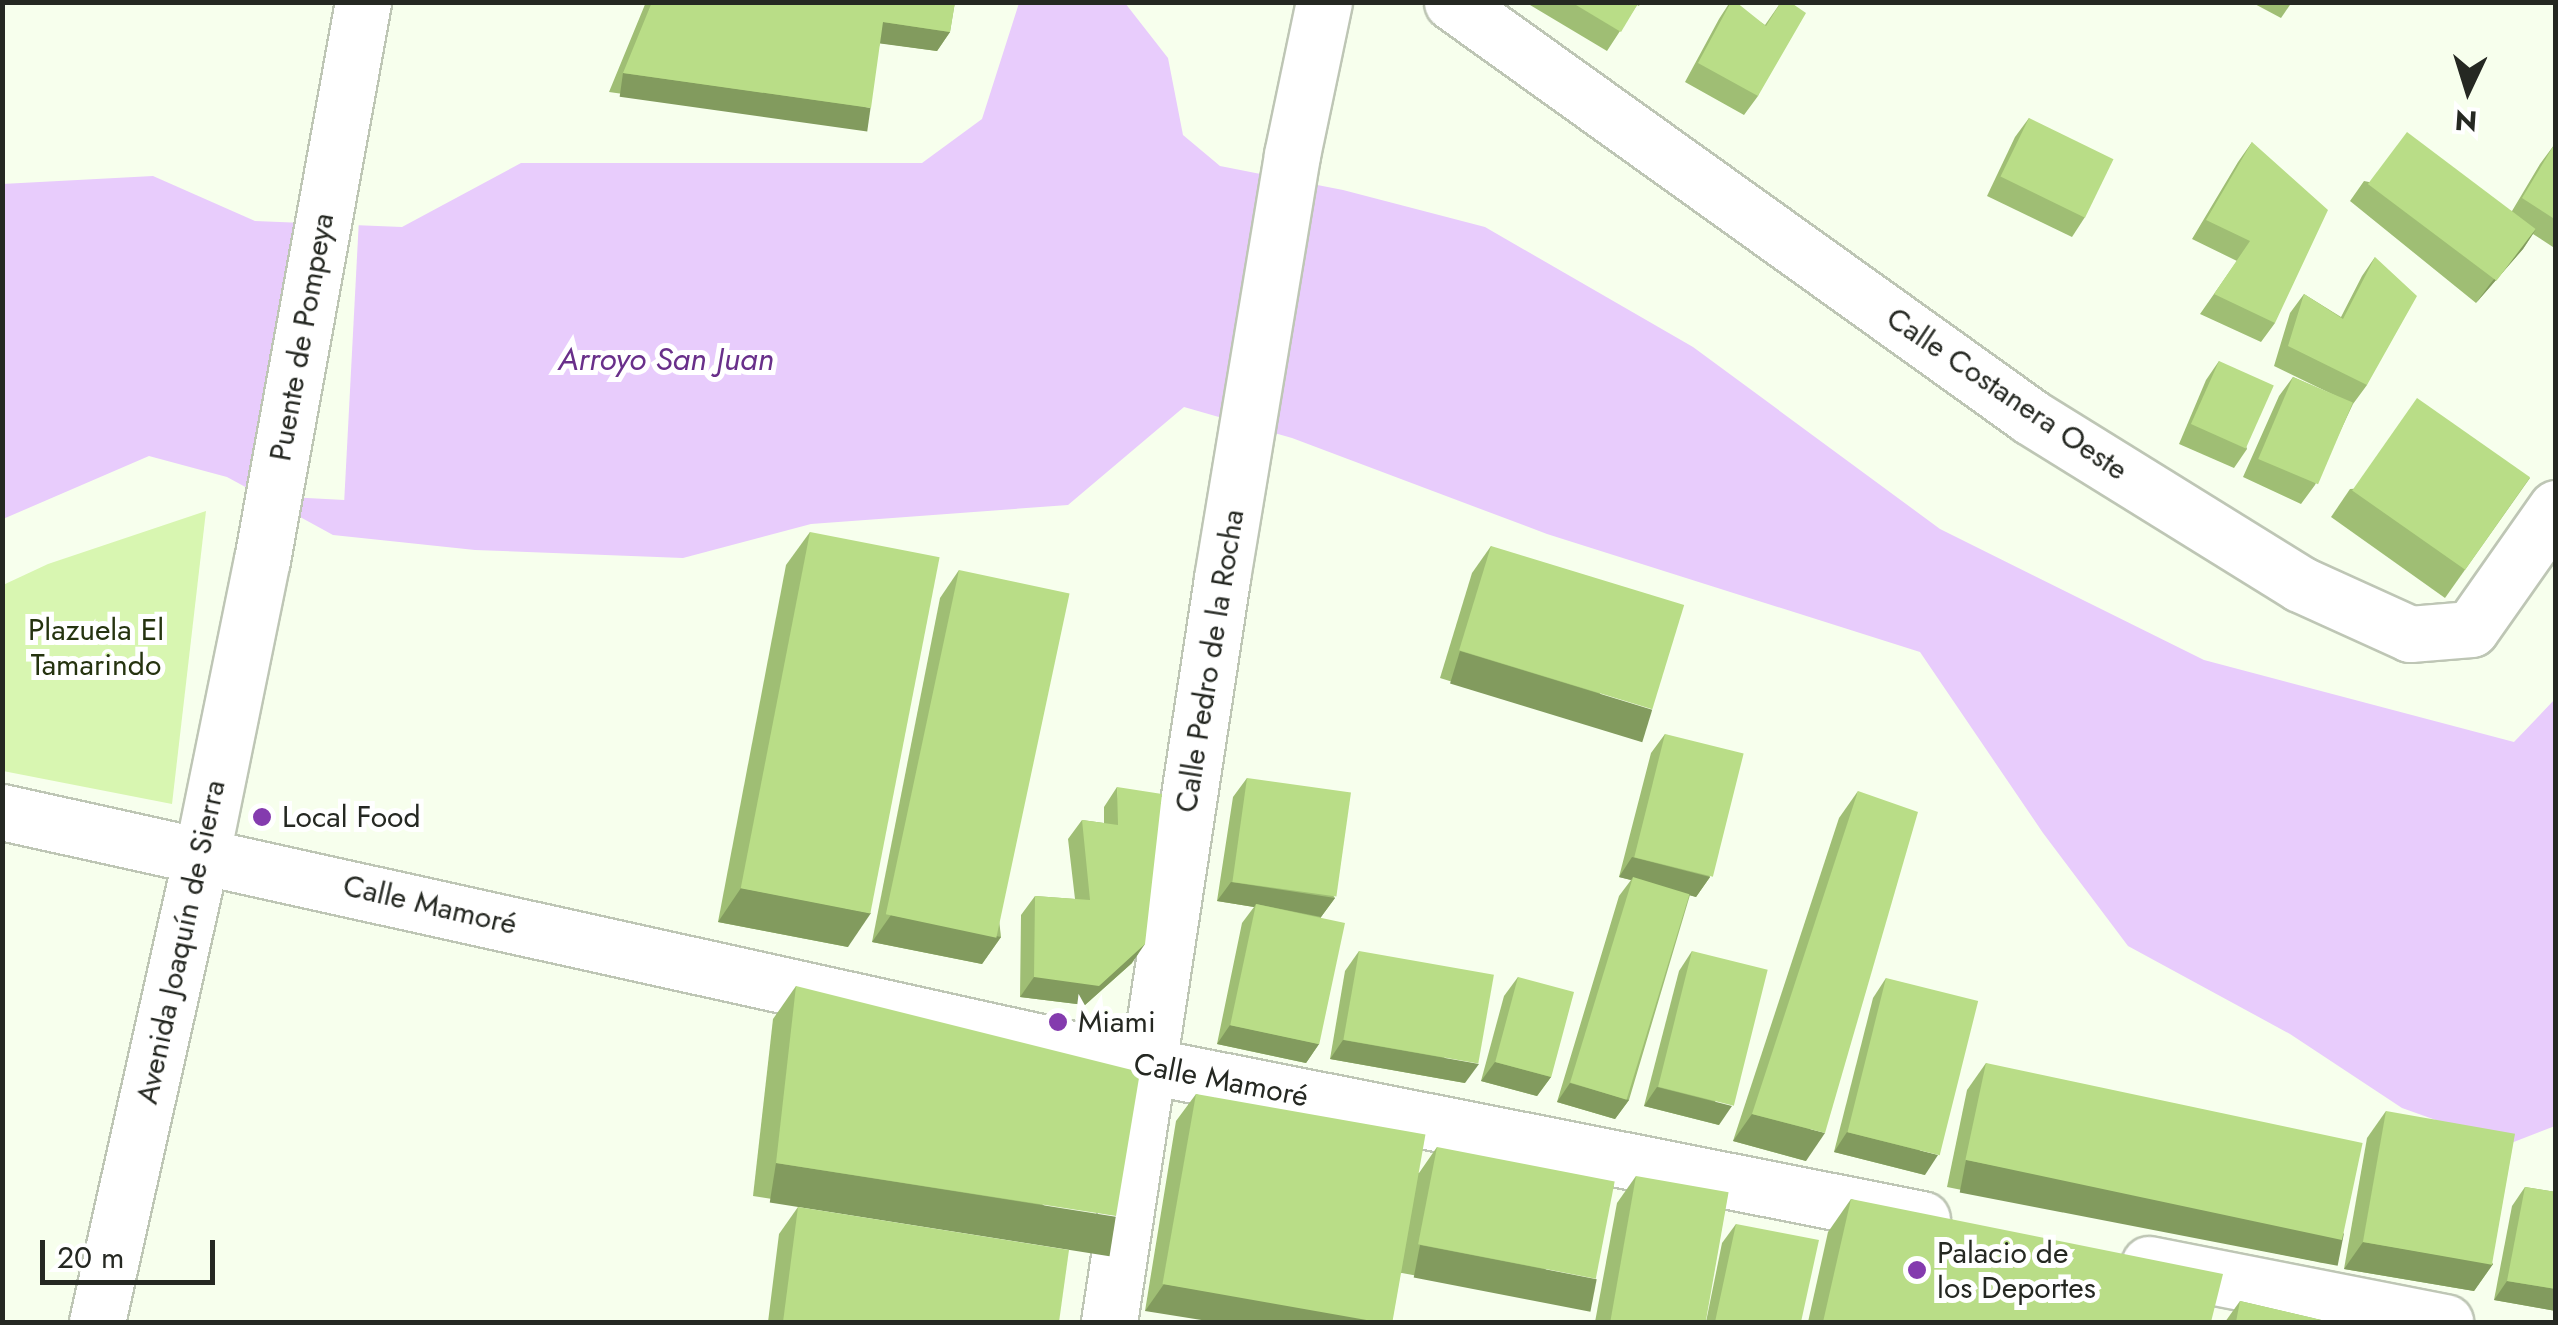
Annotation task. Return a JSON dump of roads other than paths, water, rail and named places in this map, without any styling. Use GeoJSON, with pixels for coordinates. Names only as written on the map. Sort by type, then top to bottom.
{"type":"FeatureCollection","features":[{"type":"Feature","properties":{"kind":"main road","name":"Puente de Pompeya"},"geometry":{"type":"LineString","coordinates":[[262,560],[363,2]]}},
{"type":"Feature","properties":{"kind":"main road","name":"Calle Pedro de la Rocha"},"geometry":{"type":"LineString","coordinates":[[1109,1322],[1222,578],[1292,155],[1324,2]]}},
{"type":"Feature","properties":{"kind":"main road","name":"Calle Costanera Oeste"},"geometry":{"type":"LineString","coordinates":[[1452,2],[2031,417],[2300,584],[2410,634],[2471,629],[2556,508]]}},
{"type":"Feature","properties":{"kind":"main road","name":"Avenida Joaquín de Sierra"},"geometry":{"type":"LineString","coordinates":[[97,1322],[202,854],[262,560]]}},
{"type":"Feature","properties":{"kind":"main road","name":"Calle Mamoré"},"geometry":{"type":"LineString","coordinates":[[2,812],[1149,1066],[1962,1227]]}},
{"type":"Feature","properties":{"kind":"main road"},"geometry":{"type":"LineString","coordinates":[[2097,1254],[2445,1322]]}},
{"type":"Feature","properties":{"kind":"water","name":"Arroyo San Juan"},"geometry":{"type":"Polygon","coordinates":[[[1019,3],[1125,3],[1168,58],[1183,135],[1220,166],[1343,190],[1485,227],[1693,347],[1940,529],[2204,660],[2514,742],[2555,699],[2555,1126],[2506,1145],[2402,1108],[2290,1034],[2128,946],[2043,833],[1920,652],[1547,534],[1292,438],[1184,407],[1068,505],[811,524],[683,558],[475,550],[333,535],[227,477],[149,456],[3,519],[2,184],[153,176],[255,221],[402,227],[521,163],[922,163],[982,119],[1019,3]]]}},
{"type":"Feature","properties":{"kind":"place","name":"Local Food"},"geometry":{"type":"Point","coordinates":[262,817]}},
{"type":"Feature","properties":{"kind":"place","name":"Miami"},"geometry":{"type":"Point","coordinates":[1058,1022]}},
{"type":"Feature","properties":{"kind":"place","name":"Palacio de los Deportes"},"geometry":{"type":"Point","coordinates":[1917,1270]}},
{"type":"Feature","properties":{"kind":"park label","name":"Plazuela El Tamarindo"},"geometry":{"type":"Point","coordinates":[96,647]}}]}
